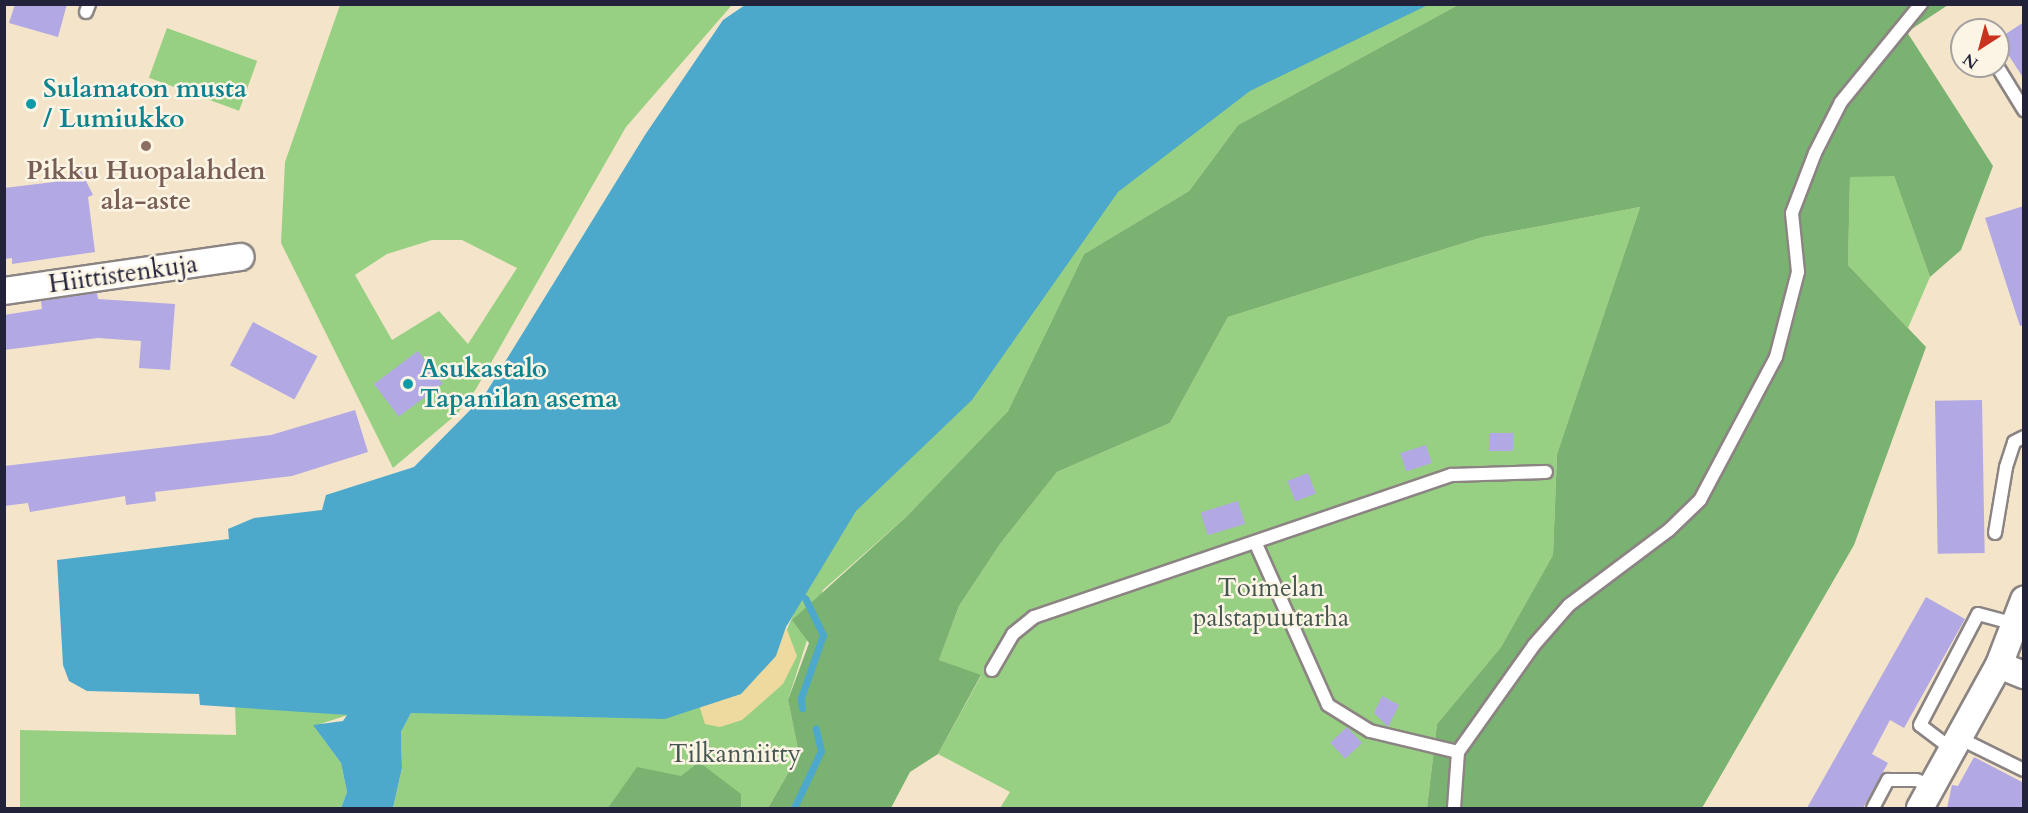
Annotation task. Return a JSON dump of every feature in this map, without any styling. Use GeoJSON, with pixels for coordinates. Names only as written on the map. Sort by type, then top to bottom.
{"type":"FeatureCollection","features":[{"type":"Feature","properties":{"kind":"street","name":"Hiittistenkuja"},"geometry":{"type":"LineString","coordinates":[[4,291],[242,257]]}},
{"type":"Feature","properties":{"kind":"street"},"geometry":{"type":"LineString","coordinates":[[1920,808],[2000,665],[2019,612]]}},
{"type":"Feature","properties":{"kind":"street"},"geometry":{"type":"LineString","coordinates":[[2000,665],[2024,675]]}},
{"type":"Feature","properties":{"kind":"lane"},"geometry":{"type":"LineString","coordinates":[[1454,808],[1458,752],[1569,605],[1669,530],[1700,500],[1776,357],[1798,272],[1792,213],[1815,153],[1841,102],[1921,4]]}},
{"type":"Feature","properties":{"kind":"lane"},"geometry":{"type":"LineString","coordinates":[[2004,78],[2024,110]]}},
{"type":"Feature","properties":{"kind":"lane"},"geometry":{"type":"LineString","coordinates":[[1995,533],[2006,467],[2014,442],[2024,436]]}},
{"type":"Feature","properties":{"kind":"lane"},"geometry":{"type":"LineString","coordinates":[[992,670],[1013,634],[1034,617],[1256,544],[1451,475],[1546,472]]}},
{"type":"Feature","properties":{"kind":"lane"},"geometry":{"type":"LineString","coordinates":[[1256,544],[1328,705],[1370,730],[1458,752]]}},
{"type":"Feature","properties":{"kind":"lane"},"geometry":{"type":"LineString","coordinates":[[2019,612],[1978,614],[1920,725],[1956,744],[2024,770]]}},
{"type":"Feature","properties":{"kind":"lane"},"geometry":{"type":"LineString","coordinates":[[1873,808],[1888,780],[1916,780],[1933,786]]}},
{"type":"Feature","properties":{"kind":"green space"},"geometry":{"type":"Polygon","coordinates":[[[340,5],[732,5],[626,127],[476,389],[458,413],[393,468],[281,243],[285,162],[340,5]],[[432,240],[387,254],[355,275],[392,340],[439,311],[468,344],[517,268],[462,240],[432,240]]]}},
{"type":"Feature","properties":{"kind":"green space","name":"Tilkanniitty"},"geometry":{"type":"Polygon","coordinates":[[[1045,5],[1458,5],[1238,125],[1189,191],[1084,254],[1008,411],[906,517],[823,590],[788,700],[799,754],[768,808],[393,808],[402,768],[401,732],[411,713],[429,711],[454,685],[666,718],[741,694],[776,656],[1045,5]]]}},
{"type":"Feature","properties":{"kind":"green space"},"geometry":{"type":"Polygon","coordinates":[[[1458,5],[1948,5],[1907,32],[1993,166],[1961,250],[1930,277],[1894,176],[1850,177],[1848,265],[1926,347],[1854,545],[1702,808],[1427,808],[1437,724],[1501,647],[1553,555],[1557,454],[1640,207],[1483,237],[1228,317],[1170,423],[1057,472],[1000,544],[959,606],[939,660],[981,675],[938,754],[910,772],[891,808],[768,808],[799,754],[788,700],[809,643],[792,620],[906,517],[1008,411],[1084,254],[1189,191],[1238,125],[1458,5]]]}},
{"type":"Feature","properties":{"kind":"green space"},"geometry":{"type":"Polygon","coordinates":[[[167,28],[257,61],[239,111],[149,78],[167,28]]]}},
{"type":"Feature","properties":{"kind":"green space"},"geometry":{"type":"Polygon","coordinates":[[[1850,176],[1894,176],[1930,277],[1908,328],[1848,265],[1850,176]]]}},
{"type":"Feature","properties":{"kind":"green space","name":"Toimelan palstapuutarha"},"geometry":{"type":"Polygon","coordinates":[[[1640,207],[1557,454],[1553,555],[1501,647],[1437,724],[1427,808],[1000,808],[1010,792],[938,754],[981,676],[939,660],[959,606],[1000,544],[1057,472],[1170,423],[1228,317],[1483,237],[1640,207]]]}},
{"type":"Feature","properties":{"kind":"green space"},"geometry":{"type":"Polygon","coordinates":[[[235,704],[348,715],[314,726],[341,763],[347,792],[341,808],[20,808],[20,730],[236,735],[235,704]]]}},
{"type":"Feature","properties":{"kind":"green space"},"geometry":{"type":"Polygon","coordinates":[[[699,762],[741,794],[741,808],[608,808],[637,767],[681,776],[699,762]]]}},
{"type":"Feature","properties":{"kind":"sand"},"geometry":{"type":"Polygon","coordinates":[[[786,627],[797,656],[783,684],[742,720],[720,727],[705,724],[699,705],[741,694],[776,656],[786,627]]]}},
{"type":"Feature","properties":{"kind":"water"},"geometry":{"type":"Polygon","coordinates":[[[745,5],[1428,5],[1250,91],[1118,192],[972,400],[856,511],[786,627],[776,656],[741,694],[665,719],[411,713],[401,732],[402,768],[393,808],[341,808],[347,792],[341,763],[313,725],[343,721],[347,715],[200,705],[199,694],[87,691],[69,681],[63,665],[57,560],[229,539],[228,529],[254,518],[322,510],[326,495],[414,467],[484,396],[645,135],[723,20],[745,5]]]}},
{"type":"Feature","properties":{"kind":"building"},"geometry":{"type":"Polygon","coordinates":[[[15,4],[67,4],[58,37],[9,23],[15,4]]]}},
{"type":"Feature","properties":{"kind":"building"},"geometry":{"type":"Polygon","coordinates":[[[2024,22],[2024,79],[2010,57],[2010,31],[2024,22]]]}},
{"type":"Feature","properties":{"kind":"building"},"geometry":{"type":"Polygon","coordinates":[[[80,169],[93,195],[88,197],[95,252],[12,264],[12,258],[4,259],[4,188],[54,182],[80,169]]]}},
{"type":"Feature","properties":{"kind":"building"},"geometry":{"type":"Polygon","coordinates":[[[2024,206],[2024,325],[2020,326],[1985,218],[2024,206]]]}},
{"type":"Feature","properties":{"kind":"building"},"geometry":{"type":"Polygon","coordinates":[[[97,293],[98,299],[175,304],[170,370],[139,368],[141,341],[98,338],[4,350],[4,315],[42,309],[41,301],[97,293]]]}},
{"type":"Feature","properties":{"kind":"building"},"geometry":{"type":"Polygon","coordinates":[[[253,322],[317,356],[294,400],[230,365],[253,322]]]}},
{"type":"Feature","properties":{"kind":"building","name":"Asukastalo Tapanilan asema"},"geometry":{"type":"Polygon","coordinates":[[[418,351],[443,384],[399,417],[374,384],[418,351]]]}},
{"type":"Feature","properties":{"kind":"building"},"geometry":{"type":"Polygon","coordinates":[[[1982,400],[1985,553],[1938,554],[1935,401],[1982,400]]]}},
{"type":"Feature","properties":{"kind":"building"},"geometry":{"type":"Polygon","coordinates":[[[355,410],[368,452],[292,476],[155,492],[156,501],[126,505],[125,496],[30,512],[28,503],[4,506],[4,466],[271,435],[355,410]]]}},
{"type":"Feature","properties":{"kind":"building"},"geometry":{"type":"Polygon","coordinates":[[[1489,433],[1513,433],[1513,451],[1489,451],[1489,433]]]}},
{"type":"Feature","properties":{"kind":"building"},"geometry":{"type":"Polygon","coordinates":[[[1426,445],[1432,463],[1406,471],[1400,453],[1426,445]]]}},
{"type":"Feature","properties":{"kind":"building"},"geometry":{"type":"Polygon","coordinates":[[[1308,473],[1316,494],[1295,501],[1287,481],[1308,473]]]}},
{"type":"Feature","properties":{"kind":"building"},"geometry":{"type":"Polygon","coordinates":[[[1238,501],[1245,524],[1208,535],[1201,512],[1238,501]]]}},
{"type":"Feature","properties":{"kind":"building"},"geometry":{"type":"Polygon","coordinates":[[[1926,597],[1965,619],[1904,728],[1890,720],[1872,754],[1888,763],[1863,808],[1807,808],[1926,597]]]}},
{"type":"Feature","properties":{"kind":"building"},"geometry":{"type":"Polygon","coordinates":[[[1382,696],[1399,705],[1388,727],[1374,713],[1382,696]]]}},
{"type":"Feature","properties":{"kind":"building"},"geometry":{"type":"Polygon","coordinates":[[[1347,727],[1362,743],[1345,759],[1330,743],[1347,727]]]}},
{"type":"Feature","properties":{"kind":"building"},"geometry":{"type":"Polygon","coordinates":[[[1974,757],[2024,783],[2024,808],[1947,808],[1952,785],[1958,786],[1974,757]]]}},
{"type":"Feature","properties":{"kind":"waterway"},"geometry":{"type":"LineString","coordinates":[[802,708],[801,698],[823,635],[805,598]]}},
{"type":"Feature","properties":{"kind":"waterway"},"geometry":{"type":"LineString","coordinates":[[794,808],[821,751],[816,729]]}},
{"type":"Feature","properties":{"kind":"place","name":"Sulamaton musta / Lumiukko"},"geometry":{"type":"Point","coordinates":[31,104]}},
{"type":"Feature","properties":{"kind":"place","name":"Pikku Huopalahden ala-aste"},"geometry":{"type":"Point","coordinates":[146,146]}},
{"type":"Feature","properties":{"kind":"place","name":"Asukastalo Tapanilan asema"},"geometry":{"type":"Point","coordinates":[408,384]}}]}
